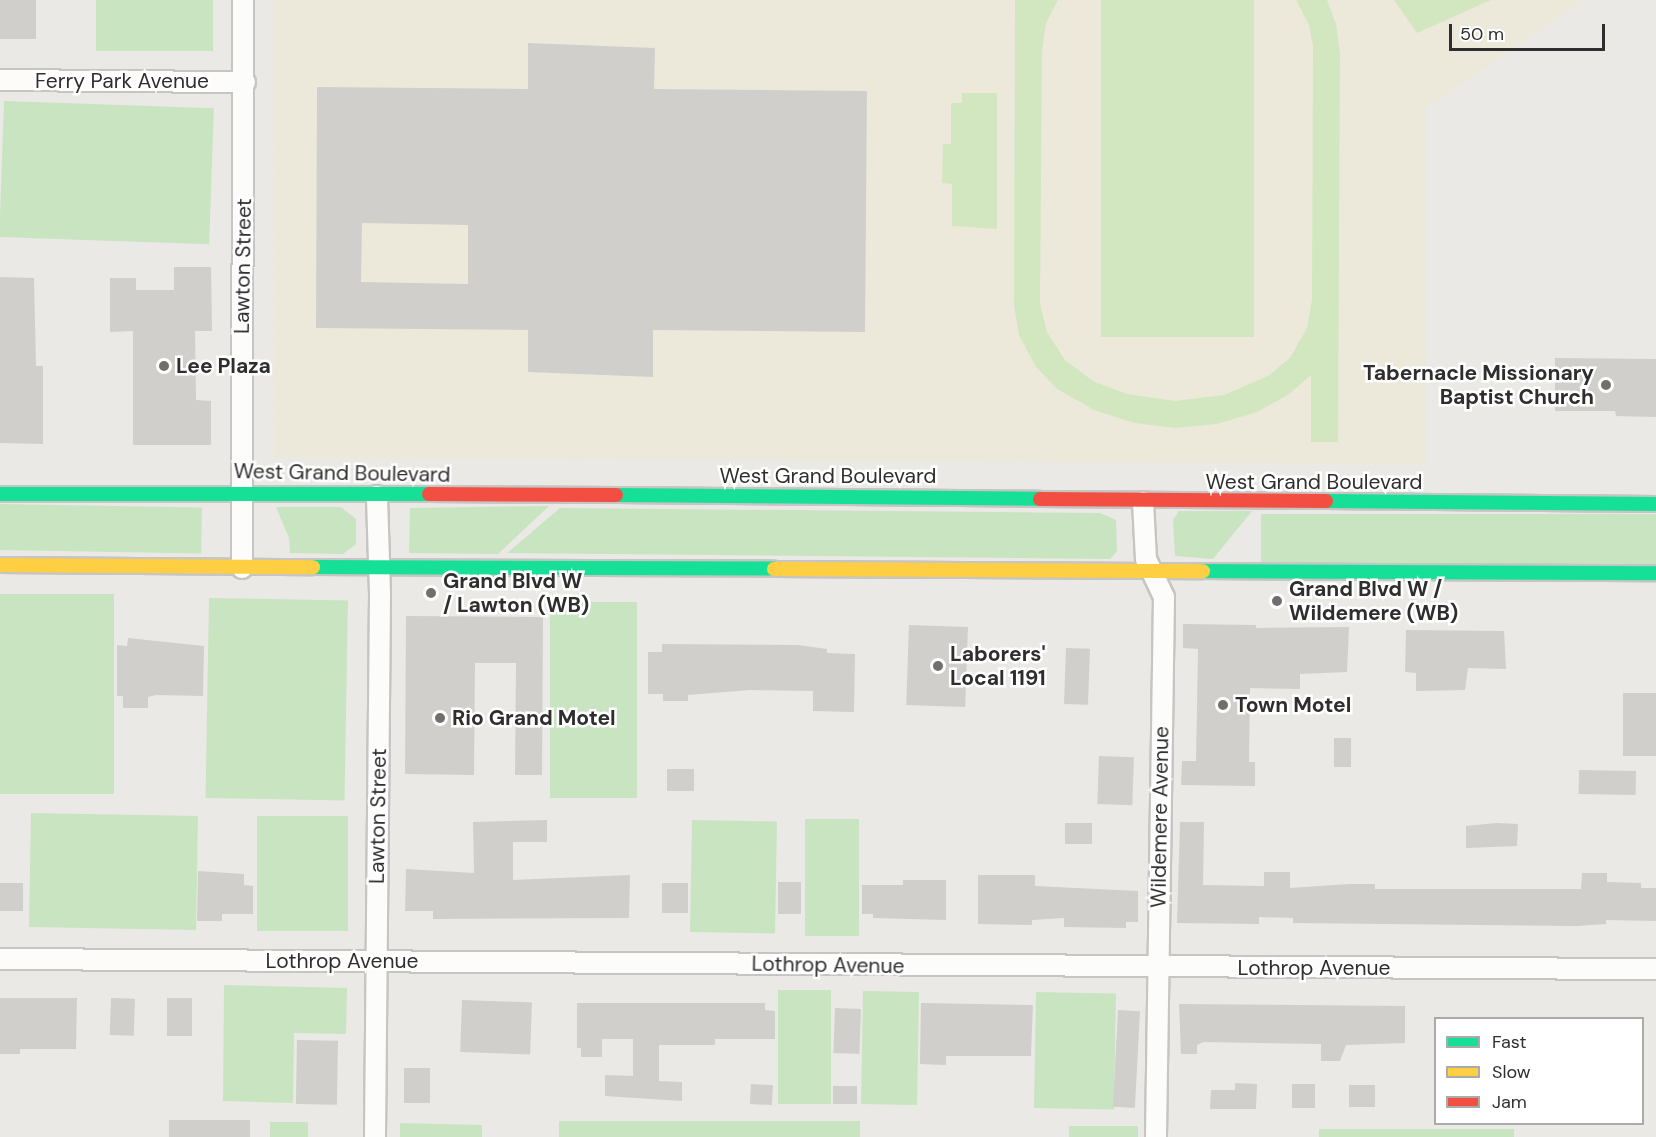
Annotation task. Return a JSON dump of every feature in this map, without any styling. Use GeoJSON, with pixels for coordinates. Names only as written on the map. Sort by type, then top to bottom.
{"type":"FeatureCollection","features":[{"type":"Feature","properties":{"kind":"main road","name":"West Grand Boulevard"},"geometry":{"type":"LineString","coordinates":[[0,494],[241,492],[377,496],[925,497],[1143,502],[1656,504]]}},
{"type":"Feature","properties":{"kind":"main road"},"geometry":{"type":"LineString","coordinates":[[0,565],[242,568],[377,566],[1656,573]]}},
{"type":"Feature","properties":{"kind":"street","name":"Lawton Street"},"geometry":{"type":"LineString","coordinates":[[242,568],[245,82],[243,0]]}},
{"type":"Feature","properties":{"kind":"street","name":"Ferry Park Avenue"},"geometry":{"type":"LineString","coordinates":[[0,80],[245,82]]}},
{"type":"Feature","properties":{"kind":"street","name":"Lawton Street"},"geometry":{"type":"LineString","coordinates":[[375,1137],[380,592],[377,566],[377,496]]}},
{"type":"Feature","properties":{"kind":"street","name":"Wildemere Avenue"},"geometry":{"type":"LineString","coordinates":[[1143,502],[1146,559],[1164,597],[1156,1137]]}},
{"type":"Feature","properties":{"kind":"street","name":"Lothrop Avenue"},"geometry":{"type":"LineString","coordinates":[[0,959],[1158,968],[1656,969]]}},
{"type":"Feature","properties":{"kind":"shaded area"},"geometry":{"type":"Polygon","coordinates":[[[273,0],[1583,0],[1426,108],[1426,464],[274,458],[273,0]]]}},
{"type":"Feature","properties":{"kind":"green space"},"geometry":{"type":"Polygon","coordinates":[[[96,0],[213,0],[213,51],[96,51],[96,0]]]}},
{"type":"Feature","properties":{"kind":"green space"},"geometry":{"type":"Polygon","coordinates":[[[1015,0],[1058,0],[1046,23],[1042,51],[1040,304],[1047,332],[1065,360],[1093,381],[1127,394],[1175,401],[1224,395],[1268,376],[1290,358],[1307,328],[1312,300],[1313,47],[1309,25],[1296,0],[1327,0],[1336,24],[1340,53],[1338,442],[1311,442],[1311,375],[1288,395],[1257,412],[1217,424],[1175,428],[1134,423],[1094,410],[1057,389],[1036,367],[1019,335],[1014,305],[1015,0]]]}},
{"type":"Feature","properties":{"kind":"green space"},"geometry":{"type":"Polygon","coordinates":[[[1101,0],[1254,0],[1254,337],[1101,337],[1101,0]]]}},
{"type":"Feature","properties":{"kind":"green space"},"geometry":{"type":"Polygon","coordinates":[[[1394,0],[1491,0],[1417,33],[1394,0]]]}},
{"type":"Feature","properties":{"kind":"green space"},"geometry":{"type":"Polygon","coordinates":[[[962,93],[997,93],[997,229],[952,226],[952,184],[942,183],[943,144],[951,144],[951,103],[962,103],[962,93]]]}},
{"type":"Feature","properties":{"kind":"green space"},"geometry":{"type":"Polygon","coordinates":[[[4,101],[214,108],[209,244],[0,237],[4,101]]]}},
{"type":"Feature","properties":{"kind":"green space"},"geometry":{"type":"Polygon","coordinates":[[[0,504],[202,508],[201,554],[0,550],[0,504]]]}},
{"type":"Feature","properties":{"kind":"green space"},"geometry":{"type":"Polygon","coordinates":[[[549,506],[498,554],[409,553],[410,508],[549,506]]]}},
{"type":"Feature","properties":{"kind":"green space"},"geometry":{"type":"Polygon","coordinates":[[[276,507],[341,507],[356,519],[356,544],[343,554],[290,553],[289,538],[276,507]]]}},
{"type":"Feature","properties":{"kind":"green space"},"geometry":{"type":"Polygon","coordinates":[[[560,508],[1100,513],[1116,520],[1117,551],[1110,559],[507,553],[560,508]]]}},
{"type":"Feature","properties":{"kind":"green space"},"geometry":{"type":"Polygon","coordinates":[[[1179,511],[1252,511],[1213,559],[1175,556],[1173,520],[1179,511]]]}},
{"type":"Feature","properties":{"kind":"green space"},"geometry":{"type":"Polygon","coordinates":[[[1261,514],[1656,514],[1656,572],[1261,572],[1261,514]]]}},
{"type":"Feature","properties":{"kind":"green space"},"geometry":{"type":"Polygon","coordinates":[[[0,594],[114,594],[114,794],[0,794],[0,594]]]}},
{"type":"Feature","properties":{"kind":"green space"},"geometry":{"type":"Polygon","coordinates":[[[209,598],[348,600],[344,800],[206,798],[209,598]]]}},
{"type":"Feature","properties":{"kind":"green space"},"geometry":{"type":"Polygon","coordinates":[[[550,602],[637,602],[637,798],[550,798],[550,602]]]}},
{"type":"Feature","properties":{"kind":"green space"},"geometry":{"type":"Polygon","coordinates":[[[31,813],[198,816],[196,930],[29,927],[31,813]]]}},
{"type":"Feature","properties":{"kind":"green space"},"geometry":{"type":"Polygon","coordinates":[[[257,816],[348,816],[348,931],[257,931],[257,816]]]}},
{"type":"Feature","properties":{"kind":"green space"},"geometry":{"type":"Polygon","coordinates":[[[805,819],[859,819],[859,936],[805,936],[805,819]]]}},
{"type":"Feature","properties":{"kind":"green space"},"geometry":{"type":"Polygon","coordinates":[[[692,820],[777,821],[775,933],[690,932],[692,820]]]}},
{"type":"Feature","properties":{"kind":"green space"},"geometry":{"type":"Polygon","coordinates":[[[224,985],[347,988],[346,1034],[294,1033],[293,1103],[223,1101],[224,985]]]}},
{"type":"Feature","properties":{"kind":"green space"},"geometry":{"type":"Polygon","coordinates":[[[778,990],[831,990],[831,1104],[778,1104],[778,990]]]}},
{"type":"Feature","properties":{"kind":"green space"},"geometry":{"type":"Polygon","coordinates":[[[863,991],[919,992],[917,1105],[861,1104],[863,991]]]}},
{"type":"Feature","properties":{"kind":"green space"},"geometry":{"type":"Polygon","coordinates":[[[1036,992],[1116,993],[1114,1109],[1034,1108],[1036,992]]]}},
{"type":"Feature","properties":{"kind":"green space"},"geometry":{"type":"Polygon","coordinates":[[[559,1121],[860,1121],[860,1137],[559,1137],[559,1121]]]}},
{"type":"Feature","properties":{"kind":"green space"},"geometry":{"type":"Polygon","coordinates":[[[270,1122],[308,1122],[308,1137],[270,1137],[270,1122]]]}},
{"type":"Feature","properties":{"kind":"green space"},"geometry":{"type":"Polygon","coordinates":[[[400,1123],[482,1125],[482,1137],[400,1137],[400,1123]]]}},
{"type":"Feature","properties":{"kind":"green space"},"geometry":{"type":"Polygon","coordinates":[[[1069,1126],[1138,1126],[1138,1137],[1069,1137],[1069,1126]]]}},
{"type":"Feature","properties":{"kind":"green space"},"geometry":{"type":"Polygon","coordinates":[[[1319,1129],[1514,1129],[1514,1137],[1319,1137],[1319,1129]]]}},
{"type":"Feature","properties":{"kind":"building"},"geometry":{"type":"Polygon","coordinates":[[[0,0],[36,0],[36,39],[0,39],[0,0]]]}},
{"type":"Feature","properties":{"kind":"building"},"geometry":{"type":"Polygon","coordinates":[[[528,43],[655,48],[654,89],[867,91],[865,332],[653,330],[653,377],[528,372],[528,330],[316,328],[317,87],[528,89],[528,43]],[[362,223],[361,282],[468,284],[468,225],[362,223]]]}},
{"type":"Feature","properties":{"kind":"building","name":"Lee Plaza"},"geometry":{"type":"Polygon","coordinates":[[[174,267],[211,267],[212,331],[195,331],[196,400],[211,401],[211,445],[133,445],[133,331],[110,332],[110,278],[136,278],[136,290],[174,290],[174,267]]]}},
{"type":"Feature","properties":{"kind":"building"},"geometry":{"type":"Polygon","coordinates":[[[0,277],[34,278],[36,366],[43,366],[43,444],[0,443],[0,277]]]}},
{"type":"Feature","properties":{"kind":"building","name":"Tabernacle Missionary Baptist Church"},"geometry":{"type":"Polygon","coordinates":[[[1555,358],[1656,359],[1656,417],[1616,416],[1615,411],[1555,411],[1555,358]]]}},
{"type":"Feature","properties":{"kind":"building","name":"Rio Grand Motel"},"geometry":{"type":"Polygon","coordinates":[[[406,616],[543,617],[542,775],[515,775],[516,663],[475,663],[474,775],[405,774],[406,616]]]}},
{"type":"Feature","properties":{"kind":"building","name":"Town Motel"},"geometry":{"type":"Polygon","coordinates":[[[1183,624],[1256,625],[1256,628],[1349,627],[1347,672],[1300,674],[1300,689],[1250,688],[1249,762],[1255,762],[1255,786],[1181,785],[1182,761],[1196,761],[1198,649],[1183,648],[1183,624]]]}},
{"type":"Feature","properties":{"kind":"building","name":"Laborers' Local 1191"},"geometry":{"type":"Polygon","coordinates":[[[909,625],[968,627],[965,707],[906,705],[909,625]]]}},
{"type":"Feature","properties":{"kind":"building"},"geometry":{"type":"Polygon","coordinates":[[[1406,630],[1504,631],[1506,669],[1468,668],[1465,690],[1416,691],[1416,673],[1405,672],[1406,630]]]}},
{"type":"Feature","properties":{"kind":"building"},"geometry":{"type":"Polygon","coordinates":[[[128,638],[204,646],[203,696],[156,695],[148,697],[148,708],[123,708],[123,696],[117,696],[117,645],[127,646],[128,638]]]}},
{"type":"Feature","properties":{"kind":"building"},"geometry":{"type":"Polygon","coordinates":[[[662,644],[798,645],[827,649],[827,653],[855,654],[854,712],[813,711],[813,691],[750,690],[688,695],[688,701],[663,701],[663,694],[648,694],[648,652],[662,652],[662,644]]]}},
{"type":"Feature","properties":{"kind":"building"},"geometry":{"type":"Polygon","coordinates":[[[1066,648],[1090,649],[1088,705],[1064,704],[1066,648]]]}},
{"type":"Feature","properties":{"kind":"building"},"geometry":{"type":"Polygon","coordinates":[[[1623,693],[1656,693],[1656,756],[1623,756],[1623,693]]]}},
{"type":"Feature","properties":{"kind":"building"},"geometry":{"type":"Polygon","coordinates":[[[1334,738],[1351,738],[1351,767],[1334,767],[1334,738]]]}},
{"type":"Feature","properties":{"kind":"building"},"geometry":{"type":"Polygon","coordinates":[[[1099,756],[1134,757],[1132,805],[1097,804],[1099,756]]]}},
{"type":"Feature","properties":{"kind":"building"},"geometry":{"type":"Polygon","coordinates":[[[667,769],[694,769],[694,791],[667,791],[667,769]]]}},
{"type":"Feature","properties":{"kind":"building"},"geometry":{"type":"Polygon","coordinates":[[[1579,770],[1636,771],[1636,795],[1579,794],[1579,770]]]}},
{"type":"Feature","properties":{"kind":"building"},"geometry":{"type":"Polygon","coordinates":[[[547,820],[547,842],[513,842],[513,880],[630,875],[629,918],[433,919],[433,911],[405,911],[406,869],[474,873],[473,822],[547,820]]]}},
{"type":"Feature","properties":{"kind":"building"},"geometry":{"type":"Polygon","coordinates":[[[1180,822],[1204,822],[1203,885],[1264,886],[1264,872],[1290,872],[1290,888],[1375,884],[1375,889],[1581,889],[1582,873],[1607,873],[1607,882],[1641,883],[1641,888],[1656,888],[1656,921],[1606,920],[1606,924],[1577,926],[1293,923],[1293,918],[1259,917],[1259,924],[1177,923],[1180,822]]]}},
{"type":"Feature","properties":{"kind":"building"},"geometry":{"type":"Polygon","coordinates":[[[1065,823],[1092,823],[1092,844],[1065,844],[1065,823]]]}},
{"type":"Feature","properties":{"kind":"building"},"geometry":{"type":"Polygon","coordinates":[[[1496,823],[1518,824],[1517,846],[1466,848],[1466,826],[1496,823]]]}},
{"type":"Feature","properties":{"kind":"building"},"geometry":{"type":"Polygon","coordinates":[[[198,871],[244,874],[244,885],[253,886],[253,914],[222,914],[222,921],[197,921],[198,871]]]}},
{"type":"Feature","properties":{"kind":"building"},"geometry":{"type":"Polygon","coordinates":[[[978,875],[1035,875],[1035,886],[1138,891],[1138,922],[1126,922],[1126,928],[1064,927],[1064,918],[1032,920],[1032,925],[978,924],[978,875]]]}},
{"type":"Feature","properties":{"kind":"building"},"geometry":{"type":"Polygon","coordinates":[[[903,880],[946,880],[946,920],[873,918],[873,914],[862,914],[862,885],[903,885],[903,880]]]}},
{"type":"Feature","properties":{"kind":"building"},"geometry":{"type":"Polygon","coordinates":[[[778,882],[801,882],[801,914],[778,914],[778,882]]]}},
{"type":"Feature","properties":{"kind":"building"},"geometry":{"type":"Polygon","coordinates":[[[0,883],[23,883],[23,911],[0,911],[0,883]]]}},
{"type":"Feature","properties":{"kind":"building"},"geometry":{"type":"Polygon","coordinates":[[[662,883],[688,883],[688,913],[662,913],[662,883]]]}},
{"type":"Feature","properties":{"kind":"building"},"geometry":{"type":"Polygon","coordinates":[[[0,998],[77,998],[76,1049],[20,1049],[20,1054],[0,1054],[0,998]]]}},
{"type":"Feature","properties":{"kind":"building"},"geometry":{"type":"Polygon","coordinates":[[[111,998],[135,999],[134,1036],[110,1035],[111,998]]]}},
{"type":"Feature","properties":{"kind":"building"},"geometry":{"type":"Polygon","coordinates":[[[167,998],[192,998],[192,1036],[167,1036],[167,998]]]}},
{"type":"Feature","properties":{"kind":"building"},"geometry":{"type":"Polygon","coordinates":[[[462,1000],[532,1002],[530,1054],[460,1052],[462,1000]]]}},
{"type":"Feature","properties":{"kind":"building"},"geometry":{"type":"Polygon","coordinates":[[[577,1003],[765,1003],[765,1010],[775,1011],[775,1039],[715,1039],[715,1045],[659,1045],[659,1081],[682,1082],[682,1101],[605,1096],[605,1075],[633,1076],[633,1039],[602,1039],[602,1057],[581,1057],[581,1048],[577,1048],[577,1003]]]}},
{"type":"Feature","properties":{"kind":"building"},"geometry":{"type":"Polygon","coordinates":[[[921,1003],[1033,1005],[1031,1056],[946,1056],[946,1065],[920,1064],[921,1003]]]}},
{"type":"Feature","properties":{"kind":"building"},"geometry":{"type":"Polygon","coordinates":[[[1179,1004],[1405,1006],[1405,1043],[1346,1045],[1340,1061],[1321,1061],[1321,1044],[1204,1042],[1197,1045],[1197,1054],[1181,1054],[1179,1004]]]}},
{"type":"Feature","properties":{"kind":"building"},"geometry":{"type":"Polygon","coordinates":[[[835,1008],[861,1009],[859,1054],[833,1053],[835,1008]]]}},
{"type":"Feature","properties":{"kind":"building"},"geometry":{"type":"Polygon","coordinates":[[[1118,1010],[1140,1011],[1135,1108],[1113,1107],[1118,1010]]]}},
{"type":"Feature","properties":{"kind":"building"},"geometry":{"type":"Polygon","coordinates":[[[297,1040],[338,1041],[337,1105],[296,1104],[297,1040]]]}},
{"type":"Feature","properties":{"kind":"building"},"geometry":{"type":"Polygon","coordinates":[[[404,1068],[430,1068],[430,1103],[404,1103],[404,1068]]]}},
{"type":"Feature","properties":{"kind":"building"},"geometry":{"type":"Polygon","coordinates":[[[1235,1083],[1257,1084],[1256,1109],[1210,1109],[1211,1090],[1235,1090],[1235,1083]]]}},
{"type":"Feature","properties":{"kind":"building"},"geometry":{"type":"Polygon","coordinates":[[[751,1084],[773,1085],[772,1105],[750,1104],[751,1084]]]}},
{"type":"Feature","properties":{"kind":"building"},"geometry":{"type":"Polygon","coordinates":[[[1292,1084],[1315,1084],[1315,1108],[1292,1108],[1292,1084]]]}},
{"type":"Feature","properties":{"kind":"building"},"geometry":{"type":"Polygon","coordinates":[[[1349,1085],[1375,1085],[1375,1107],[1349,1107],[1349,1085]]]}},
{"type":"Feature","properties":{"kind":"building"},"geometry":{"type":"Polygon","coordinates":[[[833,1086],[857,1086],[857,1104],[833,1104],[833,1086]]]}},
{"type":"Feature","properties":{"kind":"building"},"geometry":{"type":"Polygon","coordinates":[[[169,1120],[250,1120],[250,1137],[169,1137],[169,1120]]]}},
{"type":"Feature","properties":{"kind":"traffic: fast"},"geometry":{"type":"LineString","coordinates":[[0,494],[429,494]]}},
{"type":"Feature","properties":{"kind":"traffic: fast"},"geometry":{"type":"LineString","coordinates":[[616,495],[1040,499]]}},
{"type":"Feature","properties":{"kind":"traffic: fast"},"geometry":{"type":"LineString","coordinates":[[1326,501],[1656,504]]}},
{"type":"Feature","properties":{"kind":"traffic: fast"},"geometry":{"type":"LineString","coordinates":[[313,567],[774,569]]}},
{"type":"Feature","properties":{"kind":"traffic: fast"},"geometry":{"type":"LineString","coordinates":[[1203,571],[1656,573]]}},
{"type":"Feature","properties":{"kind":"traffic: slow"},"geometry":{"type":"LineString","coordinates":[[0,565],[313,567]]}},
{"type":"Feature","properties":{"kind":"traffic: slow"},"geometry":{"type":"LineString","coordinates":[[774,569],[1203,571]]}},
{"type":"Feature","properties":{"kind":"traffic: jam"},"geometry":{"type":"LineString","coordinates":[[429,494],[616,495]]}},
{"type":"Feature","properties":{"kind":"traffic: jam"},"geometry":{"type":"LineString","coordinates":[[1040,499],[1326,501]]}},
{"type":"Feature","properties":{"kind":"place","name":"Lee Plaza"},"geometry":{"type":"Point","coordinates":[164,366]}},
{"type":"Feature","properties":{"kind":"place","name":"Tabernacle Missionary Baptist Church"},"geometry":{"type":"Point","coordinates":[1606,385]}},
{"type":"Feature","properties":{"kind":"place","name":"Grand Blvd W / Lawton (WB)"},"geometry":{"type":"Point","coordinates":[431,593]}},
{"type":"Feature","properties":{"kind":"place","name":"Grand Blvd W / Wildemere (WB)"},"geometry":{"type":"Point","coordinates":[1277,601]}},
{"type":"Feature","properties":{"kind":"place","name":"Laborers' Local 1191"},"geometry":{"type":"Point","coordinates":[938,666]}},
{"type":"Feature","properties":{"kind":"place","name":"Town Motel"},"geometry":{"type":"Point","coordinates":[1223,705]}},
{"type":"Feature","properties":{"kind":"place","name":"Rio Grand Motel"},"geometry":{"type":"Point","coordinates":[440,718]}}]}
